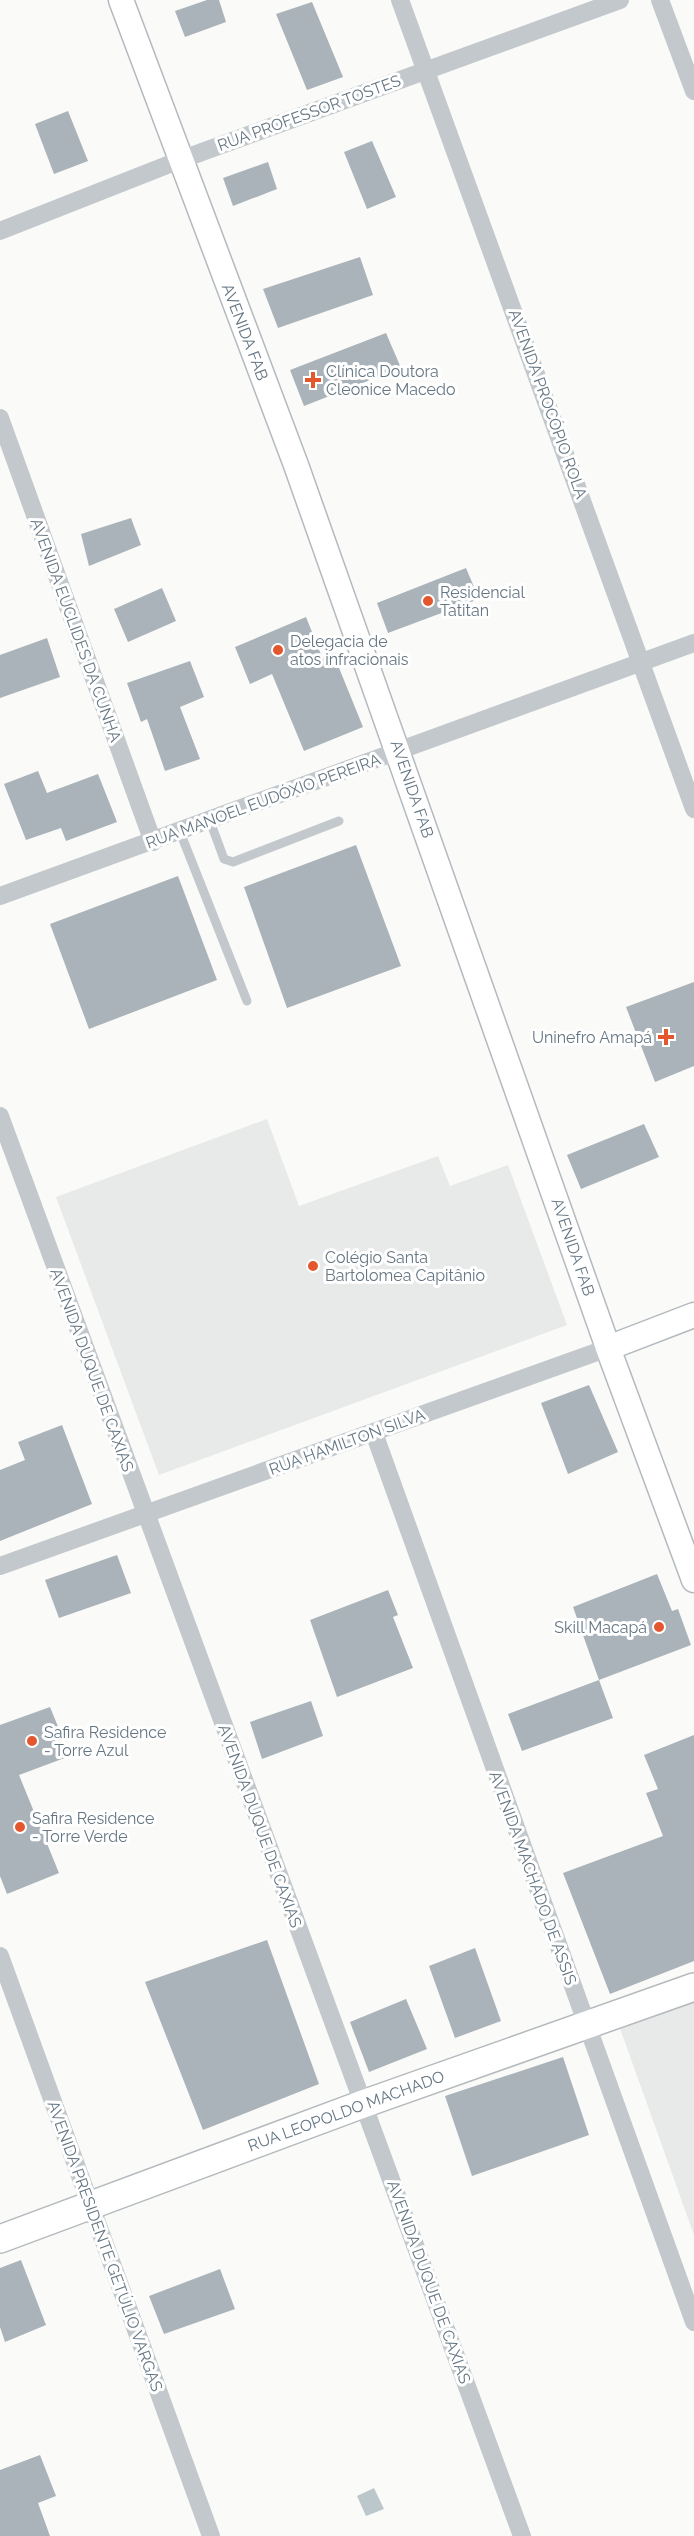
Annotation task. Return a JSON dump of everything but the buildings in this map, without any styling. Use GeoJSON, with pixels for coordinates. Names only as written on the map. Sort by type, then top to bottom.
{"type":"FeatureCollection","features":[{"type":"Feature","properties":{"kind":"main road","name":"AVENIDA FAB"},"geometry":{"type":"LineString","coordinates":[[121,0],[296,465],[608,1348],[694,1580]]}},
{"type":"Feature","properties":{"kind":"main road","name":"RUA HAMILTON SILVA"},"geometry":{"type":"LineString","coordinates":[[608,1348],[694,1316]]}},
{"type":"Feature","properties":{"kind":"main road","name":"RUA LEOPOLDO MACHADO"},"geometry":{"type":"LineString","coordinates":[[0,2239],[363,2104],[694,1987]]}},
{"type":"Feature","properties":{"kind":"street","name":"AVENIDA PROCÓPIO ROLA"},"geometry":{"type":"LineString","coordinates":[[400,0],[694,809]]}},
{"type":"Feature","properties":{"kind":"street","name":"RUA PROFESSOR TOSTES"},"geometry":{"type":"LineString","coordinates":[[0,231],[180,160],[620,0]]}},
{"type":"Feature","properties":{"kind":"street"},"geometry":{"type":"LineString","coordinates":[[660,0],[694,91]]}},
{"type":"Feature","properties":{"kind":"street","name":"AVENIDA EUCLIDES DA CUNHA"},"geometry":{"type":"LineString","coordinates":[[0,418],[153,842]]}},
{"type":"Feature","properties":{"kind":"street","name":"RUA MANOEL EUDÓXIO PEREIRA"},"geometry":{"type":"LineString","coordinates":[[0,896],[694,643]]}},
{"type":"Feature","properties":{"kind":"street","name":"AVENIDA DUQUE DE CAXIAS"},"geometry":{"type":"LineString","coordinates":[[0,1116],[144,1514],[522,2536]]}},
{"type":"Feature","properties":{"kind":"street","name":"RUA HAMILTON SILVA"},"geometry":{"type":"LineString","coordinates":[[0,1566],[608,1348]]}},
{"type":"Feature","properties":{"kind":"street","name":"AVENIDA MACHADO DE ASSIS"},"geometry":{"type":"LineString","coordinates":[[374,1433],[694,2322]]}},
{"type":"Feature","properties":{"kind":"street","name":"AVENIDA PRESIDENTE GETÚLIO VARGAS"},"geometry":{"type":"LineString","coordinates":[[0,1956],[89,2206],[211,2536]]}},
{"type":"Feature","properties":{"kind":"lane"},"geometry":{"type":"LineString","coordinates":[[210,821],[224,859],[233,862],[339,821]]}},
{"type":"Feature","properties":{"kind":"lane"},"geometry":{"type":"LineString","coordinates":[[180,832],[247,1001]]}},
{"type":"Feature","properties":{"kind":"shaded area","name":"Colégio Santa Bartolomea Capitânio"},"geometry":{"type":"Polygon","coordinates":[[[267,1119],[299,1206],[438,1156],[450,1186],[508,1165],[567,1325],[159,1475],[56,1197],[267,1119]]]}},
{"type":"Feature","properties":{"kind":"shaded area"},"geometry":{"type":"Polygon","coordinates":[[[694,1992],[694,2235],[617,2020],[694,1992]]]}},
{"type":"Feature","properties":{"kind":"shaded area"},"geometry":{"type":"Polygon","coordinates":[[[374,2488],[384,2509],[366,2516],[357,2496],[374,2488]]]}},
{"type":"Feature","properties":{"kind":"place","name":"Clínica Doutora Cleonice Macedo"},"geometry":{"type":"Point","coordinates":[313,380]}},
{"type":"Feature","properties":{"kind":"place","name":"Residencial Tatitan"},"geometry":{"type":"Point","coordinates":[428,601]}},
{"type":"Feature","properties":{"kind":"place","name":"Delegacia de atos infracionais"},"geometry":{"type":"Point","coordinates":[278,650]}},
{"type":"Feature","properties":{"kind":"place","name":"Uninefro Amapá"},"geometry":{"type":"Point","coordinates":[666,1037]}},
{"type":"Feature","properties":{"kind":"place","name":"Colégio Santa Bartolomea Capitânio"},"geometry":{"type":"Point","coordinates":[313,1266]}},
{"type":"Feature","properties":{"kind":"place","name":"Skill Macapá"},"geometry":{"type":"Point","coordinates":[659,1627]}},
{"type":"Feature","properties":{"kind":"place","name":"Safira Residence - Torre Azul"},"geometry":{"type":"Point","coordinates":[32,1741]}},
{"type":"Feature","properties":{"kind":"place","name":"Safira Residence - Torre Verde"},"geometry":{"type":"Point","coordinates":[20,1827]}}]}
